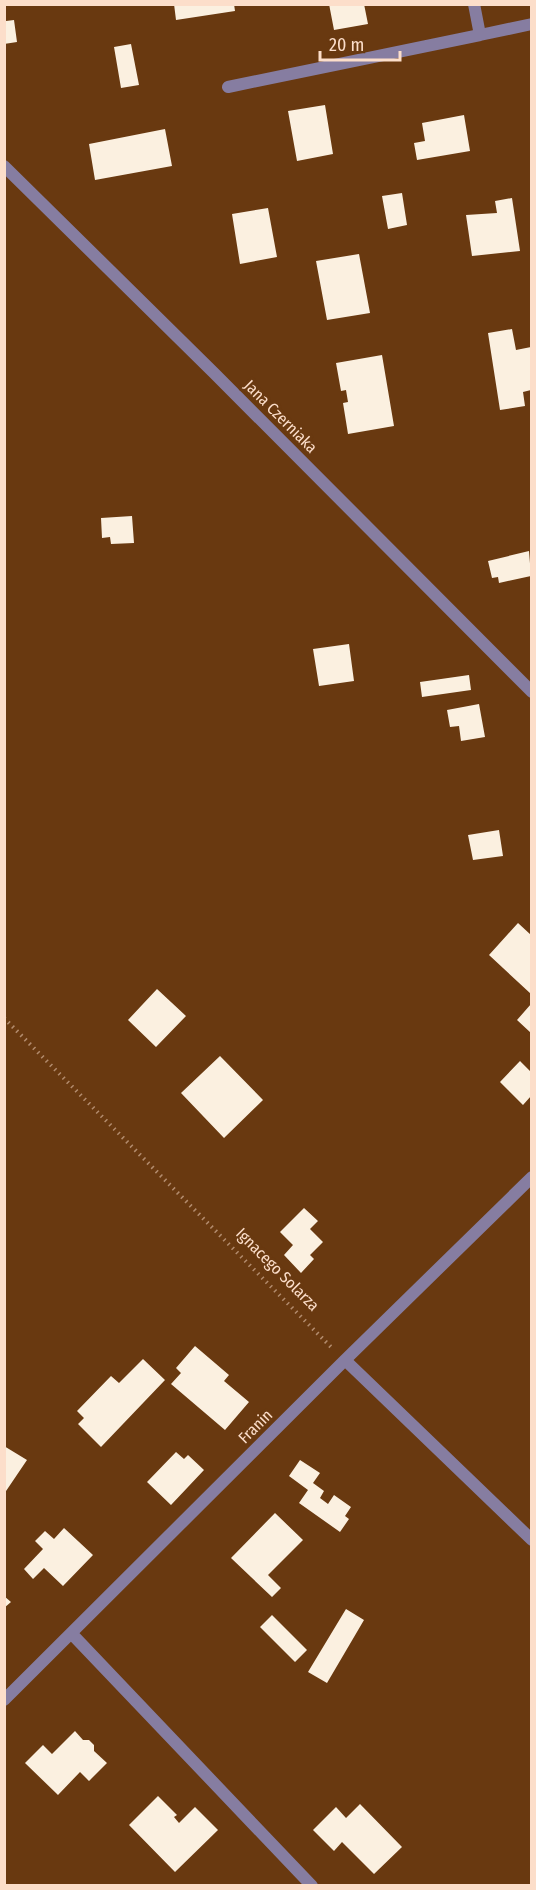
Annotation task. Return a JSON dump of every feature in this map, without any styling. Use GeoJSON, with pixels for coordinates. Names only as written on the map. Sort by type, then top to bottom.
{"type":"FeatureCollection","features":[{"type":"Feature","properties":{"kind":"street"},"geometry":{"type":"LineString","coordinates":[[474,4],[480,35]]}},
{"type":"Feature","properties":{"kind":"street"},"geometry":{"type":"LineString","coordinates":[[228,87],[531,24]]}},
{"type":"Feature","properties":{"kind":"street","name":"Jana Czerniaka"},"geometry":{"type":"LineString","coordinates":[[4,166],[214,373],[531,692]]}},
{"type":"Feature","properties":{"kind":"street","name":"Franin"},"geometry":{"type":"LineString","coordinates":[[4,1700],[531,1177]]}},
{"type":"Feature","properties":{"kind":"street"},"geometry":{"type":"LineString","coordinates":[[345,1360],[531,1540]]}},
{"type":"Feature","properties":{"kind":"street"},"geometry":{"type":"LineString","coordinates":[[71,1633],[312,1886]]}},
{"type":"Feature","properties":{"kind":"path","name":"Ignacego Solarza"},"geometry":{"type":"LineString","coordinates":[[4,1018],[345,1360]]}},
{"type":"Feature","properties":{"kind":"building"},"geometry":{"type":"Polygon","coordinates":[[[174,4],[234,4],[235,11],[176,20],[174,4]]]}},
{"type":"Feature","properties":{"kind":"building"},"geometry":{"type":"Polygon","coordinates":[[[329,4],[364,4],[368,24],[334,30],[329,4]]]}},
{"type":"Feature","properties":{"kind":"building"},"geometry":{"type":"Polygon","coordinates":[[[4,17],[6,21],[14,20],[17,42],[4,44],[4,17]]]}},
{"type":"Feature","properties":{"kind":"building"},"geometry":{"type":"Polygon","coordinates":[[[131,44],[139,85],[121,88],[114,47],[131,44]]]}},
{"type":"Feature","properties":{"kind":"building"},"geometry":{"type":"Polygon","coordinates":[[[325,105],[333,154],[297,161],[288,111],[325,105]]]}},
{"type":"Feature","properties":{"kind":"building"},"geometry":{"type":"Polygon","coordinates":[[[464,115],[470,151],[417,160],[414,143],[425,141],[422,123],[464,115]]]}},
{"type":"Feature","properties":{"kind":"building"},"geometry":{"type":"Polygon","coordinates":[[[165,129],[172,166],[95,180],[89,144],[165,129]]]}},
{"type":"Feature","properties":{"kind":"building"},"geometry":{"type":"Polygon","coordinates":[[[402,193],[407,225],[388,229],[382,196],[402,193]]]}},
{"type":"Feature","properties":{"kind":"building"},"geometry":{"type":"Polygon","coordinates":[[[512,198],[520,251],[472,256],[466,215],[497,213],[495,201],[512,198]]]}},
{"type":"Feature","properties":{"kind":"building"},"geometry":{"type":"Polygon","coordinates":[[[268,208],[277,257],[240,264],[232,214],[268,208]]]}},
{"type":"Feature","properties":{"kind":"building"},"geometry":{"type":"Polygon","coordinates":[[[359,254],[370,313],[327,320],[316,261],[359,254]]]}},
{"type":"Feature","properties":{"kind":"building"},"geometry":{"type":"Polygon","coordinates":[[[512,329],[516,350],[531,347],[531,390],[523,392],[525,406],[500,410],[488,333],[512,329]]]}},
{"type":"Feature","properties":{"kind":"building"},"geometry":{"type":"Polygon","coordinates":[[[382,355],[394,426],[348,434],[343,403],[348,402],[346,390],[341,391],[336,363],[382,355]]]}},
{"type":"Feature","properties":{"kind":"building"},"geometry":{"type":"Polygon","coordinates":[[[132,516],[134,543],[111,544],[110,537],[102,538],[101,518],[132,516]]]}},
{"type":"Feature","properties":{"kind":"building"},"geometry":{"type":"Polygon","coordinates":[[[529,551],[531,576],[499,583],[498,577],[492,578],[488,561],[529,551]]]}},
{"type":"Feature","properties":{"kind":"building"},"geometry":{"type":"Polygon","coordinates":[[[349,644],[354,681],[319,686],[313,649],[349,644]]]}},
{"type":"Feature","properties":{"kind":"building"},"geometry":{"type":"Polygon","coordinates":[[[469,675],[471,690],[422,697],[420,682],[469,675]]]}},
{"type":"Feature","properties":{"kind":"building"},"geometry":{"type":"Polygon","coordinates":[[[479,704],[485,737],[461,741],[459,726],[450,727],[447,710],[479,704]]]}},
{"type":"Feature","properties":{"kind":"building"},"geometry":{"type":"Polygon","coordinates":[[[499,830],[503,856],[473,860],[468,835],[499,830]]]}},
{"type":"Feature","properties":{"kind":"building"},"geometry":{"type":"Polygon","coordinates":[[[518,923],[531,935],[531,994],[489,955],[518,923]]]}},
{"type":"Feature","properties":{"kind":"building"},"geometry":{"type":"Polygon","coordinates":[[[157,989],[186,1016],[156,1047],[128,1020],[157,989]]]}},
{"type":"Feature","properties":{"kind":"building"},"geometry":{"type":"Polygon","coordinates":[[[531,1004],[531,1033],[517,1020],[531,1004]]]}},
{"type":"Feature","properties":{"kind":"building"},"geometry":{"type":"Polygon","coordinates":[[[220,1056],[263,1100],[224,1138],[181,1093],[220,1056]]]}},
{"type":"Feature","properties":{"kind":"building"},"geometry":{"type":"Polygon","coordinates":[[[520,1061],[531,1072],[531,1096],[523,1105],[500,1082],[520,1061]]]}},
{"type":"Feature","properties":{"kind":"building"},"geometry":{"type":"Polygon","coordinates":[[[304,1208],[318,1221],[310,1229],[323,1242],[310,1255],[314,1259],[301,1273],[284,1255],[293,1245],[280,1232],[304,1208]]]}},
{"type":"Feature","properties":{"kind":"building"},"geometry":{"type":"Polygon","coordinates":[[[195,1346],[229,1375],[224,1381],[249,1402],[225,1430],[171,1384],[181,1373],[176,1368],[195,1346]]]}},
{"type":"Feature","properties":{"kind":"building"},"geometry":{"type":"Polygon","coordinates":[[[143,1359],[165,1380],[101,1447],[78,1424],[84,1418],[77,1411],[111,1376],[119,1383],[143,1359]]]}},
{"type":"Feature","properties":{"kind":"building"},"geometry":{"type":"Polygon","coordinates":[[[4,1446],[27,1460],[4,1494],[4,1446]]]}},
{"type":"Feature","properties":{"kind":"building"},"geometry":{"type":"Polygon","coordinates":[[[176,1452],[184,1459],[188,1455],[204,1470],[171,1505],[147,1482],[176,1452]]]}},
{"type":"Feature","properties":{"kind":"building"},"geometry":{"type":"Polygon","coordinates":[[[300,1460],[320,1473],[313,1483],[324,1491],[320,1498],[328,1504],[334,1495],[351,1507],[345,1516],[349,1519],[340,1532],[299,1503],[308,1490],[289,1476],[300,1460]]]}},
{"type":"Feature","properties":{"kind":"building"},"geometry":{"type":"Polygon","coordinates":[[[275,1513],[303,1540],[268,1575],[281,1588],[272,1597],[231,1558],[275,1513]]]}},
{"type":"Feature","properties":{"kind":"building"},"geometry":{"type":"Polygon","coordinates":[[[64,1528],[93,1555],[63,1586],[44,1568],[33,1579],[24,1569],[43,1549],[35,1541],[45,1531],[54,1539],[64,1528]]]}},
{"type":"Feature","properties":{"kind":"building"},"geometry":{"type":"Polygon","coordinates":[[[4,1596],[11,1602],[4,1608],[4,1596]]]}},
{"type":"Feature","properties":{"kind":"building"},"geometry":{"type":"Polygon","coordinates":[[[346,1609],[364,1620],[327,1683],[308,1672],[346,1609]]]}},
{"type":"Feature","properties":{"kind":"building"},"geometry":{"type":"Polygon","coordinates":[[[272,1615],[307,1650],[295,1662],[260,1627],[272,1615]]]}},
{"type":"Feature","properties":{"kind":"building"},"geometry":{"type":"Polygon","coordinates":[[[75,1731],[83,1740],[89,1740],[94,1745],[94,1751],[107,1763],[89,1781],[80,1772],[58,1795],[25,1763],[43,1745],[52,1754],[75,1731]]]}},
{"type":"Feature","properties":{"kind":"building"},"geometry":{"type":"Polygon","coordinates":[[[158,1796],[177,1815],[174,1817],[179,1823],[195,1807],[218,1830],[175,1872],[129,1825],[158,1796]]]}},
{"type":"Feature","properties":{"kind":"building"},"geometry":{"type":"Polygon","coordinates":[[[360,1804],[402,1847],[374,1874],[342,1842],[334,1851],[313,1830],[336,1807],[346,1818],[360,1804]]]}}]}
